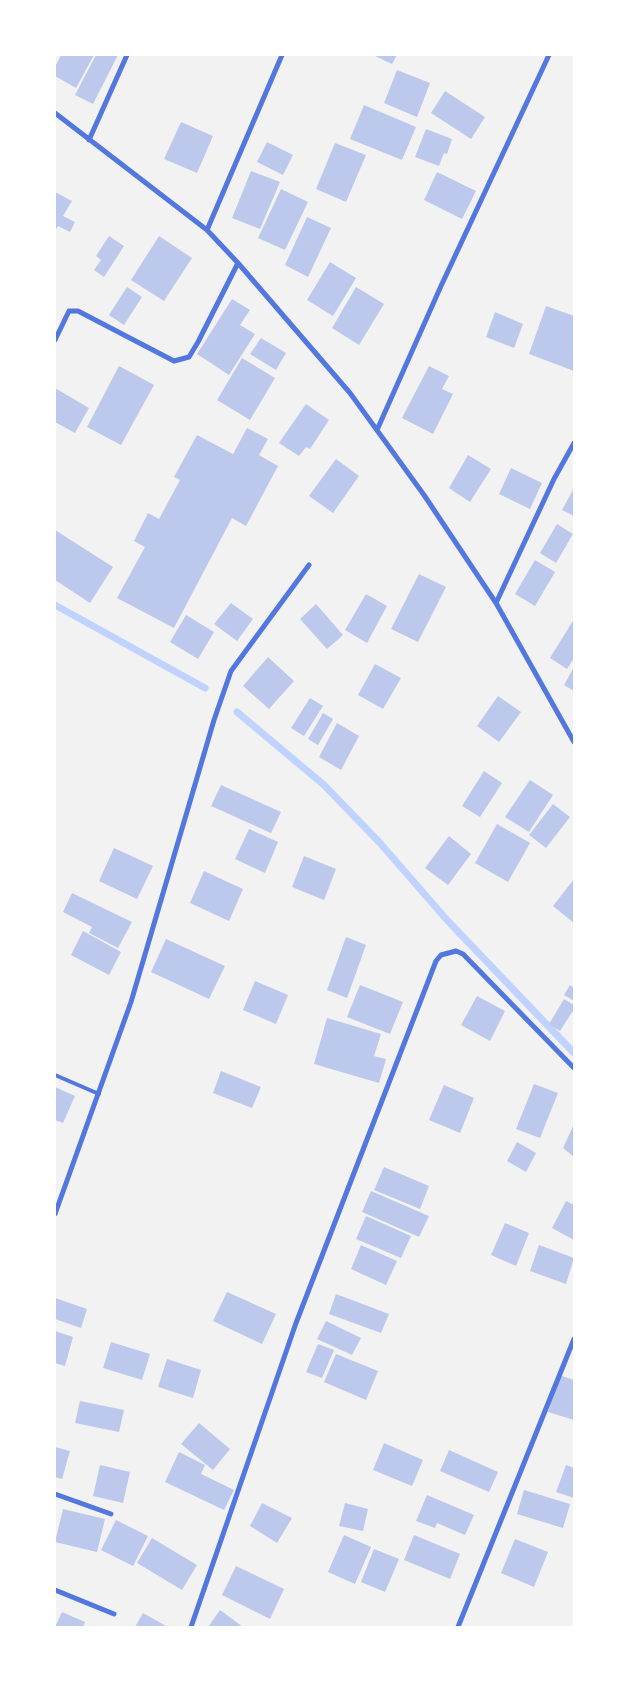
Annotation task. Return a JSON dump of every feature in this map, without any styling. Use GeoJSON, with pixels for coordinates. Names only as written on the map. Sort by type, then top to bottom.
{"type":"FeatureCollection","features":[{"type":"Feature","properties":{"kind":"street"},"geometry":{"type":"LineString","coordinates":[[89,140],[127,55]]}},
{"type":"Feature","properties":{"kind":"street"},"geometry":{"type":"LineString","coordinates":[[207,230],[282,55]]}},
{"type":"Feature","properties":{"kind":"street"},"geometry":{"type":"LineString","coordinates":[[377,430],[441,286],[549,55]]}},
{"type":"Feature","properties":{"kind":"street"},"geometry":{"type":"LineString","coordinates":[[55,114],[207,230],[238,263],[350,393],[424,495],[496,603],[574,742]]}},
{"type":"Feature","properties":{"kind":"street"},"geometry":{"type":"LineString","coordinates":[[55,340],[69,311],[78,311],[174,360],[189,356],[238,263]]}},
{"type":"Feature","properties":{"kind":"street"},"geometry":{"type":"LineString","coordinates":[[496,603],[554,479],[574,443]]}},
{"type":"Feature","properties":{"kind":"street"},"geometry":{"type":"LineString","coordinates":[[55,1214],[132,1002],[214,720],[231,671],[309,565]]}},
{"type":"Feature","properties":{"kind":"street"},"geometry":{"type":"LineString","coordinates":[[191,1627],[296,1323],[436,961],[441,955],[456,951],[463,954],[574,1068]]}},
{"type":"Feature","properties":{"kind":"street"},"geometry":{"type":"LineString","coordinates":[[458,1627],[574,1339]]}},
{"type":"Feature","properties":{"kind":"street"},"geometry":{"type":"LineString","coordinates":[[55,1494],[111,1514]]}},
{"type":"Feature","properties":{"kind":"street"},"geometry":{"type":"LineString","coordinates":[[55,1590],[114,1614]]}},
{"type":"Feature","properties":{"kind":"lane"},"geometry":{"type":"LineString","coordinates":[[55,1075],[99,1094]]}},
{"type":"Feature","properties":{"kind":"building"},"geometry":{"type":"Polygon","coordinates":[[[61,55],[94,55],[76,88],[55,76],[55,67],[61,55]]]}},
{"type":"Feature","properties":{"kind":"building"},"geometry":{"type":"Polygon","coordinates":[[[96,55],[118,55],[93,104],[75,95],[96,55]]]}},
{"type":"Feature","properties":{"kind":"building"},"geometry":{"type":"Polygon","coordinates":[[[373,55],[397,55],[392,64],[373,55]]]}},
{"type":"Feature","properties":{"kind":"building"},"geometry":{"type":"Polygon","coordinates":[[[397,70],[430,83],[417,117],[384,103],[397,70]]]}},
{"type":"Feature","properties":{"kind":"building"},"geometry":{"type":"Polygon","coordinates":[[[445,91],[485,117],[471,139],[431,113],[445,91]]]}},
{"type":"Feature","properties":{"kind":"building"},"geometry":{"type":"Polygon","coordinates":[[[364,105],[416,127],[402,160],[350,139],[364,105]]]}},
{"type":"Feature","properties":{"kind":"building"},"geometry":{"type":"Polygon","coordinates":[[[181,122],[213,136],[197,173],[164,159],[181,122]]]}},
{"type":"Feature","properties":{"kind":"building"},"geometry":{"type":"Polygon","coordinates":[[[426,129],[452,139],[447,154],[444,153],[439,166],[415,157],[426,129]]]}},
{"type":"Feature","properties":{"kind":"building"},"geometry":{"type":"Polygon","coordinates":[[[267,142],[293,155],[283,175],[257,162],[267,142]]]}},
{"type":"Feature","properties":{"kind":"building"},"geometry":{"type":"Polygon","coordinates":[[[335,143],[366,155],[346,202],[316,189],[335,143]]]}},
{"type":"Feature","properties":{"kind":"building"},"geometry":{"type":"Polygon","coordinates":[[[251,171],[280,182],[260,229],[232,218],[251,171]]]}},
{"type":"Feature","properties":{"kind":"building"},"geometry":{"type":"Polygon","coordinates":[[[437,172],[476,191],[462,219],[424,200],[437,172]]]}},
{"type":"Feature","properties":{"kind":"building"},"geometry":{"type":"Polygon","coordinates":[[[281,189],[308,202],[285,250],[258,238],[281,189]]]}},
{"type":"Feature","properties":{"kind":"building"},"geometry":{"type":"Polygon","coordinates":[[[55,192],[72,201],[63,216],[75,222],[70,232],[58,226],[55,231],[55,192]]]}},
{"type":"Feature","properties":{"kind":"building"},"geometry":{"type":"Polygon","coordinates":[[[307,217],[331,228],[308,277],[285,265],[307,217]]]}},
{"type":"Feature","properties":{"kind":"building"},"geometry":{"type":"Polygon","coordinates":[[[109,236],[124,246],[104,277],[94,270],[101,260],[96,256],[109,236]]]}},
{"type":"Feature","properties":{"kind":"building"},"geometry":{"type":"Polygon","coordinates":[[[159,236],[192,258],[164,301],[131,280],[159,236]]]}},
{"type":"Feature","properties":{"kind":"building"},"geometry":{"type":"Polygon","coordinates":[[[330,262],[356,278],[333,316],[307,300],[330,262]]]}},
{"type":"Feature","properties":{"kind":"building"},"geometry":{"type":"Polygon","coordinates":[[[127,287],[142,297],[124,325],[109,315],[127,287]]]}},
{"type":"Feature","properties":{"kind":"building"},"geometry":{"type":"Polygon","coordinates":[[[356,287],[384,304],[359,345],[332,328],[356,287]]]}},
{"type":"Feature","properties":{"kind":"building"},"geometry":{"type":"Polygon","coordinates":[[[232,299],[250,310],[240,325],[255,334],[229,375],[197,354],[232,299]]]}},
{"type":"Feature","properties":{"kind":"building"},"geometry":{"type":"Polygon","coordinates":[[[546,306],[574,316],[574,371],[529,354],[546,306]]]}},
{"type":"Feature","properties":{"kind":"building"},"geometry":{"type":"Polygon","coordinates":[[[495,312],[523,324],[514,348],[486,337],[495,312]]]}},
{"type":"Feature","properties":{"kind":"building"},"geometry":{"type":"Polygon","coordinates":[[[261,338],[286,353],[276,370],[250,354],[261,338]]]}},
{"type":"Feature","properties":{"kind":"building"},"geometry":{"type":"Polygon","coordinates":[[[242,358],[275,378],[250,420],[217,400],[242,358]]]}},
{"type":"Feature","properties":{"kind":"building"},"geometry":{"type":"Polygon","coordinates":[[[119,366],[154,385],[121,445],[87,427],[119,366]]]}},
{"type":"Feature","properties":{"kind":"building"},"geometry":{"type":"Polygon","coordinates":[[[429,366],[449,376],[442,389],[453,394],[433,434],[402,418],[429,366]]]}},
{"type":"Feature","properties":{"kind":"building"},"geometry":{"type":"Polygon","coordinates":[[[55,388],[89,408],[75,433],[55,422],[55,388]]]}},
{"type":"Feature","properties":{"kind":"building"},"geometry":{"type":"Polygon","coordinates":[[[306,404],[329,420],[310,449],[306,447],[299,456],[279,443],[306,404]]]}},
{"type":"Feature","properties":{"kind":"building"},"geometry":{"type":"Polygon","coordinates":[[[247,428],[268,439],[259,455],[278,466],[246,526],[232,518],[174,628],[117,598],[145,547],[134,541],[148,513],[159,519],[180,480],[174,477],[197,435],[233,454],[247,428]]]}},
{"type":"Feature","properties":{"kind":"building"},"geometry":{"type":"Polygon","coordinates":[[[468,455],[491,469],[470,502],[449,488],[468,455]]]}},
{"type":"Feature","properties":{"kind":"building"},"geometry":{"type":"Polygon","coordinates":[[[336,459],[359,476],[333,513],[309,496],[336,459]]]}},
{"type":"Feature","properties":{"kind":"building"},"geometry":{"type":"Polygon","coordinates":[[[511,468],[542,483],[530,509],[499,494],[511,468]]]}},
{"type":"Feature","properties":{"kind":"building"},"geometry":{"type":"Polygon","coordinates":[[[574,488],[574,516],[562,510],[574,488]]]}},
{"type":"Feature","properties":{"kind":"building"},"geometry":{"type":"Polygon","coordinates":[[[557,524],[573,534],[556,563],[540,553],[557,524]]]}},
{"type":"Feature","properties":{"kind":"building"},"geometry":{"type":"Polygon","coordinates":[[[55,530],[113,567],[90,603],[55,580],[55,530]]]}},
{"type":"Feature","properties":{"kind":"building"},"geometry":{"type":"Polygon","coordinates":[[[535,560],[555,572],[535,606],[515,594],[535,560]]]}},
{"type":"Feature","properties":{"kind":"building"},"geometry":{"type":"Polygon","coordinates":[[[419,574],[446,587],[418,642],[391,629],[419,574]]]}},
{"type":"Feature","properties":{"kind":"building"},"geometry":{"type":"Polygon","coordinates":[[[366,594],[387,606],[367,643],[345,630],[366,594]]]}},
{"type":"Feature","properties":{"kind":"building"},"geometry":{"type":"Polygon","coordinates":[[[231,603],[253,619],[237,641],[214,624],[231,603]]]}},
{"type":"Feature","properties":{"kind":"building"},"geometry":{"type":"Polygon","coordinates":[[[316,604],[343,635],[327,649],[300,619],[316,604]]]}},
{"type":"Feature","properties":{"kind":"building"},"geometry":{"type":"Polygon","coordinates":[[[186,615],[214,632],[198,659],[170,642],[186,615]]]}},
{"type":"Feature","properties":{"kind":"building"},"geometry":{"type":"Polygon","coordinates":[[[574,619],[574,658],[567,669],[550,658],[574,619]]]}},
{"type":"Feature","properties":{"kind":"building"},"geometry":{"type":"Polygon","coordinates":[[[268,657],[294,681],[269,709],[243,686],[268,657]]]}},
{"type":"Feature","properties":{"kind":"building"},"geometry":{"type":"Polygon","coordinates":[[[375,664],[401,678],[383,709],[358,695],[375,664]]]}},
{"type":"Feature","properties":{"kind":"building"},"geometry":{"type":"Polygon","coordinates":[[[574,667],[574,691],[564,685],[574,667]]]}},
{"type":"Feature","properties":{"kind":"building"},"geometry":{"type":"Polygon","coordinates":[[[498,696],[521,712],[499,742],[477,726],[498,696]]]}},
{"type":"Feature","properties":{"kind":"building"},"geometry":{"type":"Polygon","coordinates":[[[310,698],[323,706],[304,736],[291,728],[310,698]]]}},
{"type":"Feature","properties":{"kind":"building"},"geometry":{"type":"Polygon","coordinates":[[[323,713],[333,719],[318,745],[308,739],[323,713]]]}},
{"type":"Feature","properties":{"kind":"building"},"geometry":{"type":"Polygon","coordinates":[[[337,723],[359,736],[341,770],[319,757],[337,723]]]}},
{"type":"Feature","properties":{"kind":"building"},"geometry":{"type":"Polygon","coordinates":[[[484,771],[502,783],[480,817],[462,806],[484,771]]]}},
{"type":"Feature","properties":{"kind":"building"},"geometry":{"type":"Polygon","coordinates":[[[530,780],[553,795],[529,832],[505,817],[530,780]]]}},
{"type":"Feature","properties":{"kind":"building"},"geometry":{"type":"Polygon","coordinates":[[[221,785],[281,812],[271,833],[211,806],[221,785]]]}},
{"type":"Feature","properties":{"kind":"building"},"geometry":{"type":"Polygon","coordinates":[[[553,804],[570,817],[546,848],[529,835],[553,804]]]}},
{"type":"Feature","properties":{"kind":"building"},"geometry":{"type":"Polygon","coordinates":[[[497,824],[530,843],[508,882],[475,863],[497,824]]]}},
{"type":"Feature","properties":{"kind":"building"},"geometry":{"type":"Polygon","coordinates":[[[249,829],[278,842],[265,873],[235,859],[249,829]]]}},
{"type":"Feature","properties":{"kind":"building"},"geometry":{"type":"Polygon","coordinates":[[[449,836],[471,854],[448,885],[425,868],[449,836]]]}},
{"type":"Feature","properties":{"kind":"building"},"geometry":{"type":"Polygon","coordinates":[[[114,848],[153,866],[137,899],[99,881],[114,848]]]}},
{"type":"Feature","properties":{"kind":"building"},"geometry":{"type":"Polygon","coordinates":[[[304,856],[336,869],[324,900],[292,887],[304,856]]]}},
{"type":"Feature","properties":{"kind":"building"},"geometry":{"type":"Polygon","coordinates":[[[204,871],[243,889],[229,921],[190,903],[204,871]]]}},
{"type":"Feature","properties":{"kind":"building"},"geometry":{"type":"Polygon","coordinates":[[[574,879],[574,923],[553,906],[574,879]]]}},
{"type":"Feature","properties":{"kind":"building"},"geometry":{"type":"Polygon","coordinates":[[[72,893],[132,922],[118,948],[89,933],[92,927],[63,912],[72,893]]]}},
{"type":"Feature","properties":{"kind":"building"},"geometry":{"type":"Polygon","coordinates":[[[83,931],[121,952],[109,975],[71,955],[83,931]]]}},
{"type":"Feature","properties":{"kind":"building"},"geometry":{"type":"Polygon","coordinates":[[[346,937],[366,945],[347,998],[327,990],[346,937]]]}},
{"type":"Feature","properties":{"kind":"building"},"geometry":{"type":"Polygon","coordinates":[[[166,939],[225,966],[209,999],[151,972],[166,939]]]}},
{"type":"Feature","properties":{"kind":"building"},"geometry":{"type":"Polygon","coordinates":[[[255,981],[288,995],[276,1024],[243,1010],[255,981]]]}},
{"type":"Feature","properties":{"kind":"building"},"geometry":{"type":"Polygon","coordinates":[[[360,985],[403,1002],[390,1034],[347,1017],[360,985]]]}},
{"type":"Feature","properties":{"kind":"building"},"geometry":{"type":"Polygon","coordinates":[[[570,985],[574,988],[574,1001],[564,995],[570,985]]]}},
{"type":"Feature","properties":{"kind":"building"},"geometry":{"type":"Polygon","coordinates":[[[477,996],[505,1011],[490,1041],[461,1025],[477,996]]]}},
{"type":"Feature","properties":{"kind":"building"},"geometry":{"type":"Polygon","coordinates":[[[564,999],[574,1005],[574,1009],[560,1031],[549,1024],[564,999]]]}},
{"type":"Feature","properties":{"kind":"building"},"geometry":{"type":"Polygon","coordinates":[[[327,1018],[381,1034],[374,1056],[386,1059],[379,1083],[314,1064],[327,1018]]]}},
{"type":"Feature","properties":{"kind":"building"},"geometry":{"type":"Polygon","coordinates":[[[221,1071],[261,1087],[252,1108],[213,1093],[221,1071]]]}},
{"type":"Feature","properties":{"kind":"building"},"geometry":{"type":"Polygon","coordinates":[[[534,1084],[558,1093],[540,1138],[516,1129],[534,1084]]]}},
{"type":"Feature","properties":{"kind":"building"},"geometry":{"type":"Polygon","coordinates":[[[444,1085],[474,1098],[460,1133],[429,1120],[444,1085]]]}},
{"type":"Feature","properties":{"kind":"building"},"geometry":{"type":"Polygon","coordinates":[[[55,1087],[75,1096],[63,1123],[55,1120],[55,1087]]]}},
{"type":"Feature","properties":{"kind":"building"},"geometry":{"type":"Polygon","coordinates":[[[574,1124],[574,1157],[563,1148],[574,1124]]]}},
{"type":"Feature","properties":{"kind":"building"},"geometry":{"type":"Polygon","coordinates":[[[517,1142],[536,1153],[526,1172],[507,1161],[517,1142]]]}},
{"type":"Feature","properties":{"kind":"building"},"geometry":{"type":"Polygon","coordinates":[[[384,1167],[429,1186],[420,1209],[374,1190],[384,1167]]]}},
{"type":"Feature","properties":{"kind":"building"},"geometry":{"type":"Polygon","coordinates":[[[371,1191],[429,1216],[419,1237],[362,1212],[371,1191]]]}},
{"type":"Feature","properties":{"kind":"building"},"geometry":{"type":"Polygon","coordinates":[[[566,1201],[574,1205],[574,1240],[552,1228],[566,1201]]]}},
{"type":"Feature","properties":{"kind":"building"},"geometry":{"type":"Polygon","coordinates":[[[366,1216],[411,1236],[401,1258],[356,1239],[366,1216]]]}},
{"type":"Feature","properties":{"kind":"building"},"geometry":{"type":"Polygon","coordinates":[[[505,1223],[529,1233],[516,1266],[491,1255],[505,1223]]]}},
{"type":"Feature","properties":{"kind":"building"},"geometry":{"type":"Polygon","coordinates":[[[361,1245],[397,1261],[386,1285],[351,1269],[361,1245]]]}},
{"type":"Feature","properties":{"kind":"building"},"geometry":{"type":"Polygon","coordinates":[[[539,1245],[574,1258],[566,1284],[530,1271],[539,1245]]]}},
{"type":"Feature","properties":{"kind":"building"},"geometry":{"type":"Polygon","coordinates":[[[227,1292],[276,1314],[262,1344],[213,1321],[227,1292]]]}},
{"type":"Feature","properties":{"kind":"building"},"geometry":{"type":"Polygon","coordinates":[[[336,1294],[389,1314],[381,1333],[329,1314],[336,1294]]]}},
{"type":"Feature","properties":{"kind":"building"},"geometry":{"type":"Polygon","coordinates":[[[55,1298],[87,1309],[81,1328],[55,1319],[55,1298]]]}},
{"type":"Feature","properties":{"kind":"building"},"geometry":{"type":"Polygon","coordinates":[[[326,1321],[361,1338],[352,1355],[317,1339],[326,1321]]]}},
{"type":"Feature","properties":{"kind":"building"},"geometry":{"type":"Polygon","coordinates":[[[55,1331],[73,1337],[65,1366],[55,1363],[55,1331]]]}},
{"type":"Feature","properties":{"kind":"building"},"geometry":{"type":"Polygon","coordinates":[[[111,1342],[150,1354],[142,1380],[103,1368],[111,1342]]]}},
{"type":"Feature","properties":{"kind":"building"},"geometry":{"type":"Polygon","coordinates":[[[318,1344],[334,1350],[322,1378],[306,1372],[318,1344]]]}},
{"type":"Feature","properties":{"kind":"building"},"geometry":{"type":"Polygon","coordinates":[[[336,1354],[378,1371],[366,1400],[324,1382],[336,1354]]]}},
{"type":"Feature","properties":{"kind":"building"},"geometry":{"type":"Polygon","coordinates":[[[167,1359],[201,1370],[193,1398],[158,1387],[167,1359]]]}},
{"type":"Feature","properties":{"kind":"building"},"geometry":{"type":"Polygon","coordinates":[[[559,1375],[574,1380],[574,1420],[548,1412],[559,1375]]]}},
{"type":"Feature","properties":{"kind":"building"},"geometry":{"type":"Polygon","coordinates":[[[80,1401],[124,1410],[119,1432],[75,1423],[80,1401]]]}},
{"type":"Feature","properties":{"kind":"building"},"geometry":{"type":"Polygon","coordinates":[[[199,1423],[230,1449],[213,1470],[181,1444],[199,1423]]]}},
{"type":"Feature","properties":{"kind":"building"},"geometry":{"type":"Polygon","coordinates":[[[384,1443],[423,1460],[412,1486],[373,1470],[384,1443]]]}},
{"type":"Feature","properties":{"kind":"building"},"geometry":{"type":"Polygon","coordinates":[[[55,1447],[70,1451],[62,1479],[55,1477],[55,1447]]]}},
{"type":"Feature","properties":{"kind":"building"},"geometry":{"type":"Polygon","coordinates":[[[449,1450],[498,1472],[489,1492],[440,1471],[449,1450]]]}},
{"type":"Feature","properties":{"kind":"building"},"geometry":{"type":"Polygon","coordinates":[[[179,1452],[205,1465],[201,1474],[234,1490],[224,1510],[165,1482],[179,1452]]]}},
{"type":"Feature","properties":{"kind":"building"},"geometry":{"type":"Polygon","coordinates":[[[100,1465],[130,1472],[123,1503],[93,1496],[100,1465]]]}},
{"type":"Feature","properties":{"kind":"building"},"geometry":{"type":"Polygon","coordinates":[[[566,1465],[574,1468],[574,1498],[556,1492],[566,1465]]]}},
{"type":"Feature","properties":{"kind":"building"},"geometry":{"type":"Polygon","coordinates":[[[524,1490],[570,1504],[563,1528],[517,1514],[524,1490]]]}},
{"type":"Feature","properties":{"kind":"building"},"geometry":{"type":"Polygon","coordinates":[[[427,1495],[474,1515],[465,1535],[437,1523],[435,1528],[416,1521],[427,1495]]]}},
{"type":"Feature","properties":{"kind":"building"},"geometry":{"type":"Polygon","coordinates":[[[262,1503],[292,1518],[277,1543],[250,1526],[262,1503]]]}},
{"type":"Feature","properties":{"kind":"building"},"geometry":{"type":"Polygon","coordinates":[[[345,1503],[368,1509],[363,1531],[339,1526],[345,1503]]]}},
{"type":"Feature","properties":{"kind":"building"},"geometry":{"type":"Polygon","coordinates":[[[63,1509],[105,1519],[97,1552],[55,1542],[63,1509]]]}},
{"type":"Feature","properties":{"kind":"building"},"geometry":{"type":"Polygon","coordinates":[[[116,1520],[148,1536],[133,1566],[101,1550],[116,1520]]]}},
{"type":"Feature","properties":{"kind":"building"},"geometry":{"type":"Polygon","coordinates":[[[344,1535],[371,1547],[355,1584],[328,1572],[344,1535]]]}},
{"type":"Feature","properties":{"kind":"building"},"geometry":{"type":"Polygon","coordinates":[[[414,1535],[460,1554],[450,1579],[404,1560],[414,1535]]]}},
{"type":"Feature","properties":{"kind":"building"},"geometry":{"type":"Polygon","coordinates":[[[152,1538],[197,1565],[182,1590],[137,1563],[152,1538]]]}},
{"type":"Feature","properties":{"kind":"building"},"geometry":{"type":"Polygon","coordinates":[[[515,1539],[548,1552],[534,1587],[501,1573],[515,1539]]]}},
{"type":"Feature","properties":{"kind":"building"},"geometry":{"type":"Polygon","coordinates":[[[374,1549],[399,1559],[385,1592],[361,1582],[374,1549]]]}},
{"type":"Feature","properties":{"kind":"building"},"geometry":{"type":"Polygon","coordinates":[[[236,1566],[284,1589],[270,1619],[222,1595],[236,1566]]]}},
{"type":"Feature","properties":{"kind":"building"},"geometry":{"type":"Polygon","coordinates":[[[220,1610],[243,1627],[208,1627],[220,1610]]]}},
{"type":"Feature","properties":{"kind":"building"},"geometry":{"type":"Polygon","coordinates":[[[62,1612],[85,1622],[83,1627],[55,1627],[62,1612]]]}},
{"type":"Feature","properties":{"kind":"building"},"geometry":{"type":"Polygon","coordinates":[[[143,1613],[168,1627],[135,1627],[143,1613]]]}},
{"type":"Feature","properties":{"kind":"waterway"},"geometry":{"type":"LineString","coordinates":[[55,605],[205,688]]}},
{"type":"Feature","properties":{"kind":"waterway"},"geometry":{"type":"LineString","coordinates":[[237,712],[324,785],[380,843],[447,920],[574,1053]]}}]}
